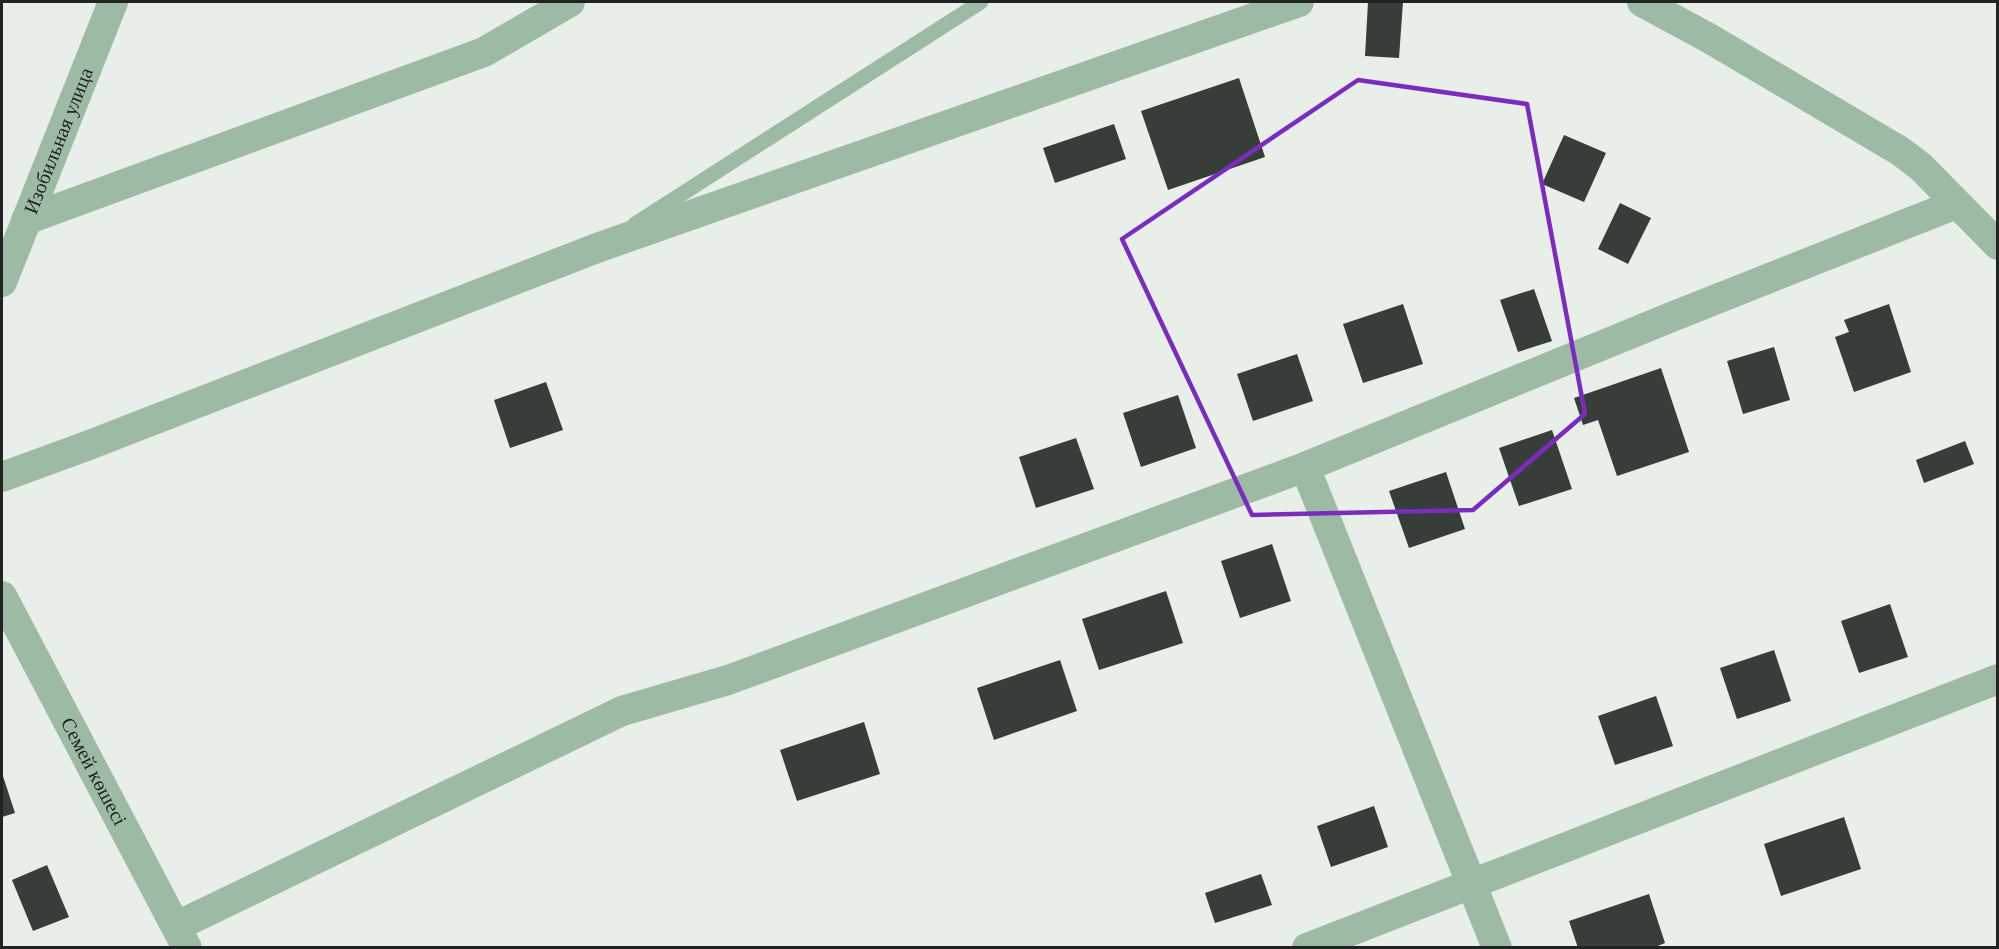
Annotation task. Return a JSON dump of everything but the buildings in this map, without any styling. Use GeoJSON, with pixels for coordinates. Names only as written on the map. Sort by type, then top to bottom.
{"type":"FeatureCollection","features":[{"type":"Feature","properties":{"kind":"street","name":"Изобильная улица"},"geometry":{"type":"LineString","coordinates":[[2,282],[113,2]]}},
{"type":"Feature","properties":{"kind":"street"},"geometry":{"type":"LineString","coordinates":[[26,220],[484,52],[570,2]]}},
{"type":"Feature","properties":{"kind":"street"},"geometry":{"type":"LineString","coordinates":[[2,477],[597,248],[1299,2]]}},
{"type":"Feature","properties":{"kind":"street"},"geometry":{"type":"LineString","coordinates":[[1642,2],[1707,37],[1900,151],[1921,167],[1998,245]]}},
{"type":"Feature","properties":{"kind":"street"},"geometry":{"type":"LineString","coordinates":[[182,937],[622,711],[728,680],[1305,467],[1956,204]]}},
{"type":"Feature","properties":{"kind":"street"},"geometry":{"type":"LineString","coordinates":[[1305,467],[1497,948]]}},
{"type":"Feature","properties":{"kind":"street","name":"Семей көшесі"},"geometry":{"type":"LineString","coordinates":[[2,596],[182,937]]}},
{"type":"Feature","properties":{"kind":"street"},"geometry":{"type":"LineString","coordinates":[[1307,948],[1998,679]]}},
{"type":"Feature","properties":{"kind":"lane"},"geometry":{"type":"LineString","coordinates":[[597,248],[981,2]]}},
{"type":"Feature","properties":{"kind":"highlighted area"},"geometry":{"type":"Polygon","coordinates":[[[1358,80],[1527,104],[1585,414],[1473,510],[1252,515],[1122,239],[1358,80]]]}}]}
